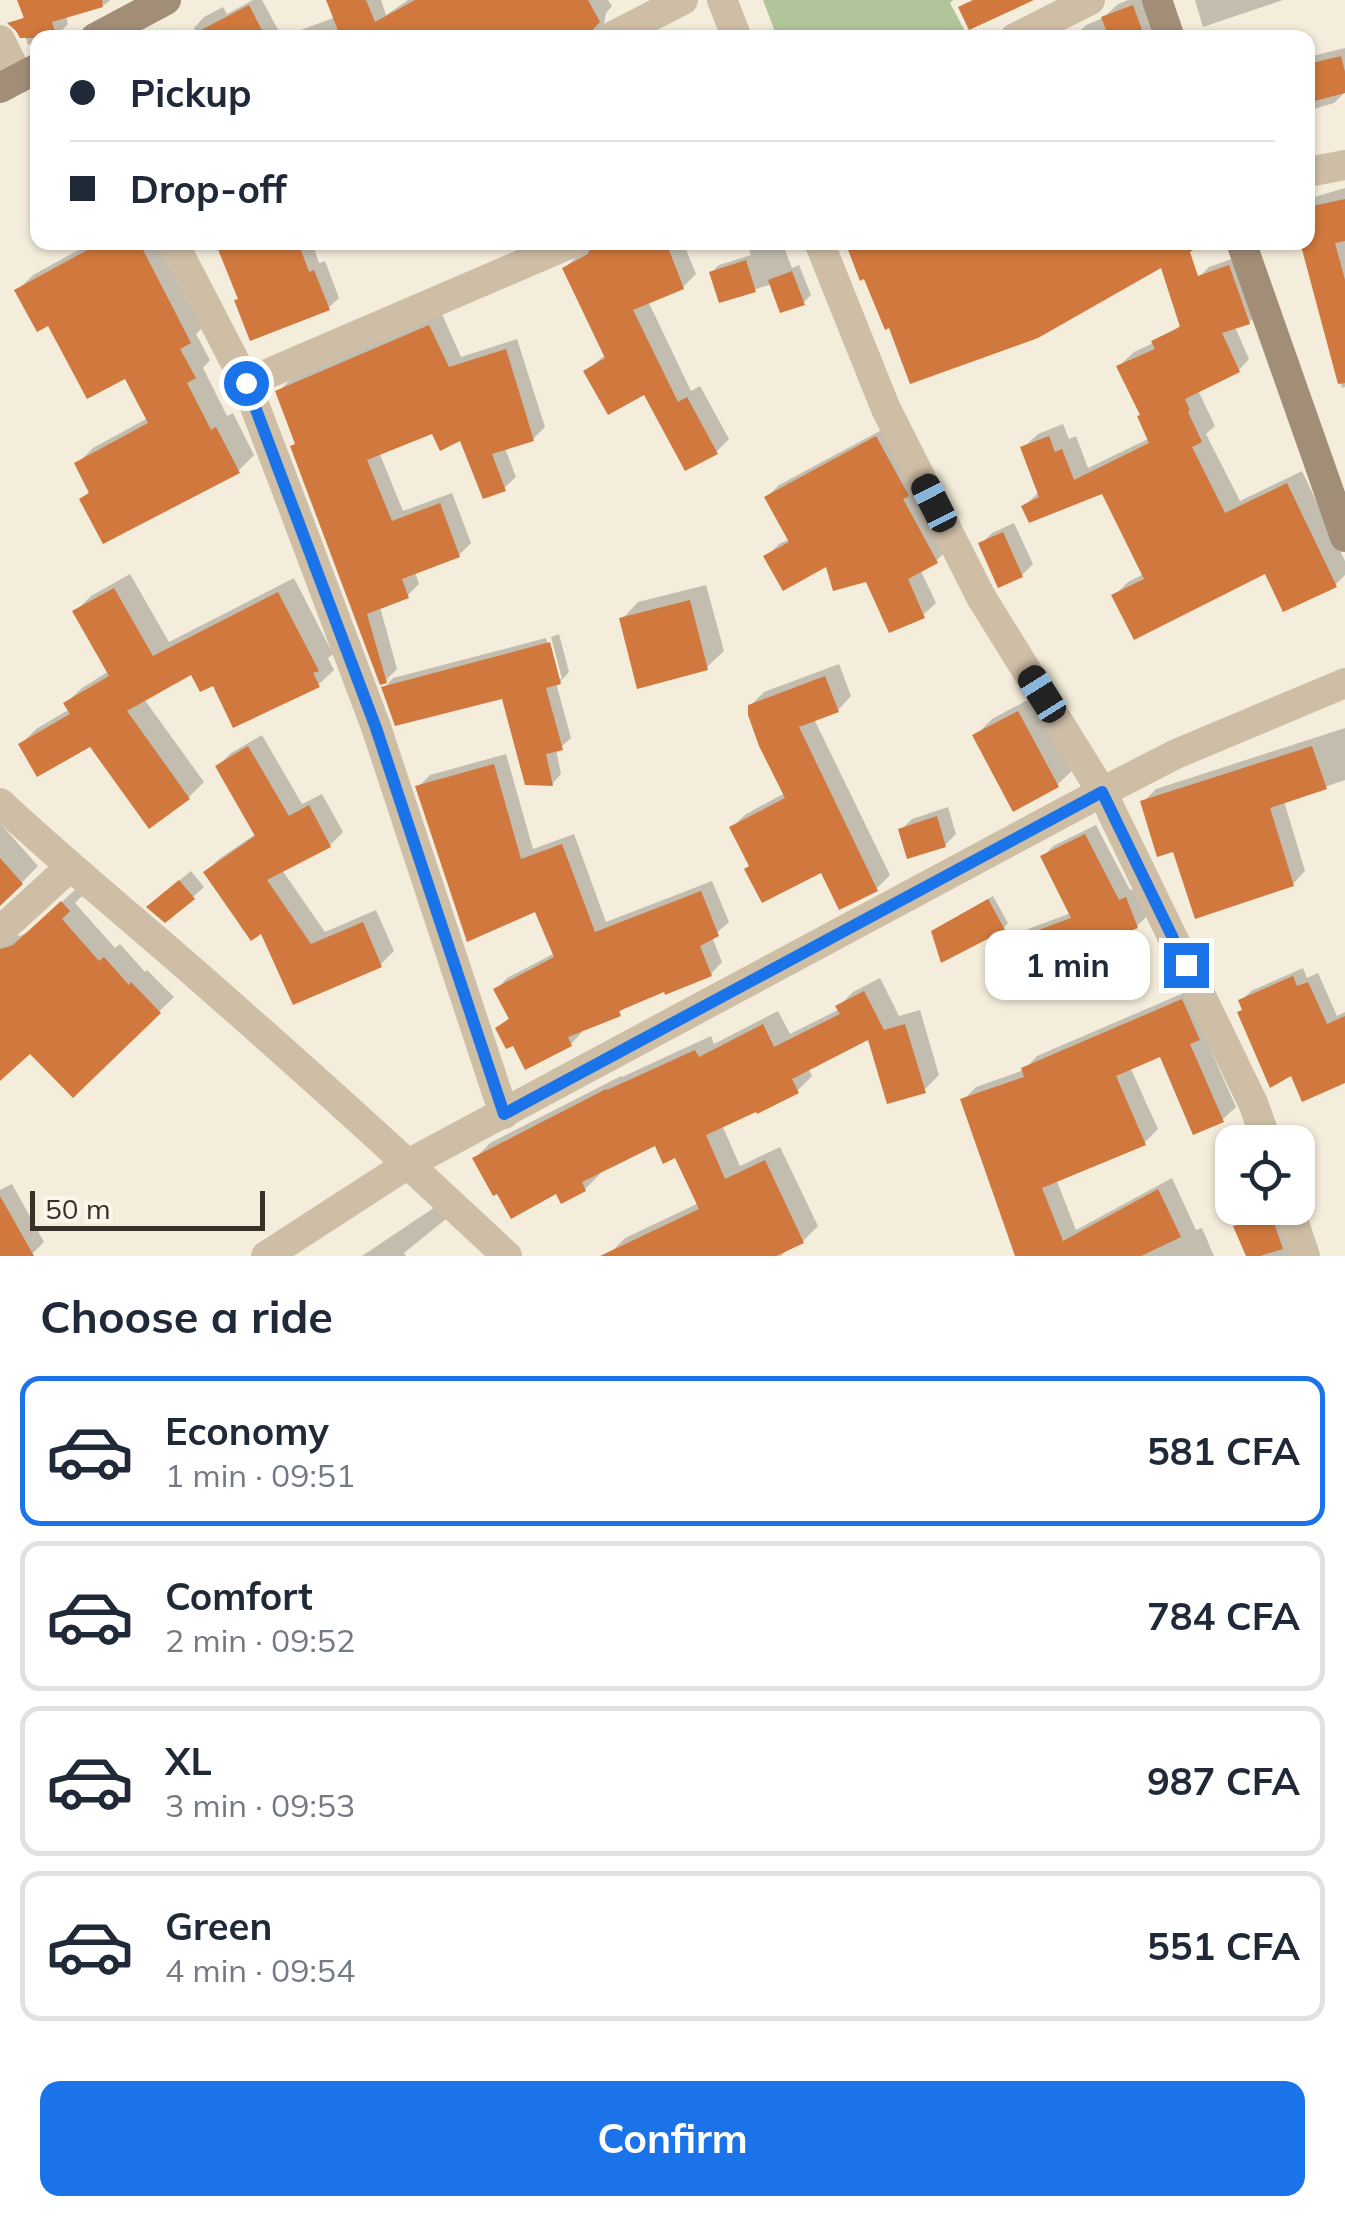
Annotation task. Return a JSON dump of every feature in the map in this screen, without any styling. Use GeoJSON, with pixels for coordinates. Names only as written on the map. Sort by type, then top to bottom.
{"type":"FeatureCollection","features":[{"type":"Feature","properties":{"kind":"street"},"geometry":{"type":"LineString","coordinates":[[109,30],[166,0]]}},
{"type":"Feature","properties":{"kind":"street"},"geometry":{"type":"LineString","coordinates":[[625,30],[683,0]]}},
{"type":"Feature","properties":{"kind":"street"},"geometry":{"type":"LineString","coordinates":[[722,0],[733,30]]}},
{"type":"Feature","properties":{"kind":"street"},"geometry":{"type":"LineString","coordinates":[[1031,30],[1090,0]]}},
{"type":"Feature","properties":{"kind":"street"},"geometry":{"type":"LineString","coordinates":[[1158,0],[1167,30]]}},
{"type":"Feature","properties":{"kind":"street"},"geometry":{"type":"LineString","coordinates":[[0,40],[19,78]]}},
{"type":"Feature","properties":{"kind":"street"},"geometry":{"type":"LineString","coordinates":[[1315,171],[1345,165]]}},
{"type":"Feature","properties":{"kind":"street"},"geometry":{"type":"LineString","coordinates":[[177,250],[246,383],[376,728],[504,1114]]}},
{"type":"Feature","properties":{"kind":"street"},"geometry":{"type":"LineString","coordinates":[[246,383],[555,250]]}},
{"type":"Feature","properties":{"kind":"street"},"geometry":{"type":"LineString","coordinates":[[822,250],[886,409],[981,597],[1102,792],[1260,1125]]}},
{"type":"Feature","properties":{"kind":"street"},"geometry":{"type":"LineString","coordinates":[[1244,250],[1345,537]]}},
{"type":"Feature","properties":{"kind":"street"},"geometry":{"type":"LineString","coordinates":[[266,1256],[408,1164],[1102,792],[1176,754],[1345,682]]}},
{"type":"Feature","properties":{"kind":"street"},"geometry":{"type":"LineString","coordinates":[[0,804],[222,996],[507,1256]]}},
{"type":"Feature","properties":{"kind":"street"},"geometry":{"type":"LineString","coordinates":[[0,932],[70,867]]}},
{"type":"Feature","properties":{"kind":"street"},"geometry":{"type":"LineString","coordinates":[[1295,1225],[1305,1256]]}},
{"type":"Feature","properties":{"kind":"green space"},"geometry":{"type":"Polygon","coordinates":[[[763,0],[953,0],[950,3],[964,30],[774,30],[763,0]]]}},
{"type":"Feature","properties":{"kind":"building"},"geometry":{"type":"Polygon","coordinates":[[[17,0],[102,0],[103,7],[52,22],[54,30],[30,30],[30,38],[20,38],[7,23],[24,18],[17,0]]]}},
{"type":"Feature","properties":{"kind":"building"},"geometry":{"type":"Polygon","coordinates":[[[326,0],[366,0],[375,22],[415,0],[588,0],[600,22],[593,30],[338,30],[326,0]]]}},
{"type":"Feature","properties":{"kind":"building"},"geometry":{"type":"Polygon","coordinates":[[[973,0],[1034,0],[969,30],[958,7],[973,0]]]}},
{"type":"Feature","properties":{"kind":"building"},"geometry":{"type":"Polygon","coordinates":[[[249,5],[262,30],[201,30],[249,5]]]}},
{"type":"Feature","properties":{"kind":"building"},"geometry":{"type":"Polygon","coordinates":[[[1133,5],[1142,30],[1106,30],[1101,17],[1133,5]]]}},
{"type":"Feature","properties":{"kind":"building"},"geometry":{"type":"Polygon","coordinates":[[[1341,56],[1345,93],[1315,101],[1315,62],[1341,56]]]}},
{"type":"Feature","properties":{"kind":"building"},"geometry":{"type":"Polygon","coordinates":[[[1345,199],[1345,241],[1335,243],[1345,280],[1345,383],[1338,384],[1302,250],[1315,250],[1315,205],[1345,199]]]}},
{"type":"Feature","properties":{"kind":"building"},"geometry":{"type":"Polygon","coordinates":[[[87,250],[143,250],[191,343],[180,349],[196,378],[187,383],[211,430],[216,427],[240,473],[103,544],[79,499],[89,493],[74,463],[148,423],[125,379],[87,399],[48,326],[37,332],[14,290],[87,250]]]}},
{"type":"Feature","properties":{"kind":"building"},"geometry":{"type":"Polygon","coordinates":[[[218,250],[301,250],[309,272],[314,270],[330,310],[250,341],[234,300],[238,299],[218,250]]]}},
{"type":"Feature","properties":{"kind":"building"},"geometry":{"type":"Polygon","coordinates":[[[589,250],[669,250],[684,289],[633,310],[678,402],[687,397],[718,454],[685,471],[644,395],[608,415],[583,371],[605,358],[562,268],[589,250]]]}},
{"type":"Feature","properties":{"kind":"building"},"geometry":{"type":"Polygon","coordinates":[[[848,250],[1193,250],[1190,252],[1198,276],[1229,265],[1250,324],[1222,333],[1240,372],[1185,399],[1202,442],[1192,447],[1225,513],[1287,483],[1337,587],[1283,612],[1265,574],[1134,640],[1111,595],[1144,579],[1102,494],[1029,523],[1021,506],[1039,497],[1020,447],[1049,436],[1055,452],[1062,449],[1074,480],[1149,443],[1116,366],[1155,349],[1151,341],[1180,327],[1161,268],[1038,338],[910,384],[889,328],[885,330],[864,279],[860,281],[848,250]]]}},
{"type":"Feature","properties":{"kind":"building"},"geometry":{"type":"Polygon","coordinates":[[[746,260],[756,292],[719,303],[709,272],[746,260]]]}},
{"type":"Feature","properties":{"kind":"building"},"geometry":{"type":"Polygon","coordinates":[[[792,271],[805,305],[780,313],[768,280],[792,271]]]}},
{"type":"Feature","properties":{"kind":"building"},"geometry":{"type":"Polygon","coordinates":[[[429,325],[449,367],[506,349],[534,441],[492,454],[506,491],[483,499],[460,441],[440,451],[432,434],[367,460],[392,521],[440,503],[460,557],[402,579],[409,598],[367,614],[387,683],[380,685],[290,446],[295,444],[275,391],[429,325]]]}},
{"type":"Feature","properties":{"kind":"building"},"geometry":{"type":"Polygon","coordinates":[[[876,436],[909,496],[903,499],[938,563],[908,579],[925,618],[889,633],[866,582],[833,591],[826,567],[783,591],[763,556],[789,542],[764,497],[876,436]]]}},
{"type":"Feature","properties":{"kind":"building"},"geometry":{"type":"Polygon","coordinates":[[[1003,532],[1023,577],[998,588],[978,543],[1003,532]]]}},
{"type":"Feature","properties":{"kind":"building"},"geometry":{"type":"Polygon","coordinates":[[[114,588],[153,656],[278,592],[319,671],[313,673],[320,687],[233,728],[213,686],[200,692],[191,675],[127,711],[190,799],[149,829],[90,747],[37,777],[18,744],[70,714],[63,703],[109,676],[72,611],[114,588]]]}},
{"type":"Feature","properties":{"kind":"building"},"geometry":{"type":"Polygon","coordinates":[[[690,600],[708,670],[637,689],[619,618],[690,600]]]}},
{"type":"Feature","properties":{"kind":"building"},"geometry":{"type":"Polygon","coordinates":[[[550,642],[561,684],[546,688],[563,750],[546,754],[553,786],[525,785],[502,699],[395,726],[381,687],[550,642]]]}},
{"type":"Feature","properties":{"kind":"building"},"geometry":{"type":"Polygon","coordinates":[[[825,676],[839,712],[799,727],[878,891],[839,910],[821,873],[762,903],[729,827],[785,798],[759,746],[748,705],[825,676]]]}},
{"type":"Feature","properties":{"kind":"building"},"geometry":{"type":"Polygon","coordinates":[[[1018,711],[1059,787],[1013,812],[972,735],[1018,711]]]}},
{"type":"Feature","properties":{"kind":"building"},"geometry":{"type":"Polygon","coordinates":[[[248,746],[289,816],[309,805],[331,847],[267,880],[311,944],[363,922],[382,967],[293,1005],[261,934],[251,941],[203,872],[255,836],[215,766],[248,746]]]}},
{"type":"Feature","properties":{"kind":"building"},"geometry":{"type":"Polygon","coordinates":[[[1312,746],[1327,789],[1270,808],[1294,886],[1195,919],[1173,852],[1157,857],[1140,801],[1312,746]]]}},
{"type":"Feature","properties":{"kind":"building"},"geometry":{"type":"Polygon","coordinates":[[[494,764],[521,859],[562,844],[595,932],[701,891],[719,936],[700,946],[712,976],[619,1011],[621,1016],[568,1037],[572,1046],[525,1070],[513,1046],[506,1049],[495,1028],[509,1019],[493,989],[554,957],[535,912],[467,942],[415,786],[494,764]]]}},
{"type":"Feature","properties":{"kind":"building"},"geometry":{"type":"Polygon","coordinates":[[[937,816],[946,847],[907,859],[898,829],[937,816]]]}},
{"type":"Feature","properties":{"kind":"building"},"geometry":{"type":"Polygon","coordinates":[[[1085,834],[1119,900],[1126,897],[1138,928],[1030,970],[1014,939],[1071,918],[1040,856],[1085,834]]]}},
{"type":"Feature","properties":{"kind":"building"},"geometry":{"type":"Polygon","coordinates":[[[0,858],[23,884],[0,906],[0,858]]]}},
{"type":"Feature","properties":{"kind":"building"},"geometry":{"type":"Polygon","coordinates":[[[179,880],[195,899],[165,923],[146,907],[179,880]]]}},
{"type":"Feature","properties":{"kind":"building"},"geometry":{"type":"Polygon","coordinates":[[[988,899],[1005,930],[941,963],[931,931],[988,899]]]}},
{"type":"Feature","properties":{"kind":"building"},"geometry":{"type":"Polygon","coordinates":[[[61,901],[70,911],[62,919],[99,961],[104,957],[161,1013],[73,1098],[30,1054],[0,1081],[0,949],[13,945],[61,901]]]}},
{"type":"Feature","properties":{"kind":"building"},"geometry":{"type":"Polygon","coordinates":[[[1293,976],[1297,986],[1308,982],[1327,1024],[1345,1016],[1345,1083],[1302,1102],[1291,1076],[1270,1088],[1237,1012],[1242,1010],[1238,1000],[1293,976]]]}},
{"type":"Feature","properties":{"kind":"building"},"geometry":{"type":"Polygon","coordinates":[[[864,991],[884,1030],[905,1024],[926,1093],[887,1104],[868,1040],[792,1079],[799,1093],[706,1135],[725,1179],[765,1160],[804,1243],[776,1256],[600,1256],[699,1209],[675,1158],[663,1164],[655,1146],[582,1182],[586,1191],[561,1204],[556,1194],[511,1219],[472,1158],[606,1089],[695,1050],[699,1057],[763,1024],[774,1047],[840,1014],[835,1006],[864,991]]]}},
{"type":"Feature","properties":{"kind":"building"},"geometry":{"type":"Polygon","coordinates":[[[1182,999],[1200,1040],[1190,1044],[1224,1122],[1193,1135],[1160,1057],[1116,1076],[1146,1145],[1042,1188],[1063,1241],[1158,1189],[1181,1237],[1141,1256],[1015,1256],[960,1099],[1024,1077],[1021,1068],[1182,999]]]}},
{"type":"Feature","properties":{"kind":"building"},"geometry":{"type":"Polygon","coordinates":[[[0,1196],[34,1256],[0,1256],[0,1196]]]}},
{"type":"Feature","properties":{"kind":"building"},"geometry":{"type":"Polygon","coordinates":[[[1275,1225],[1283,1249],[1246,1256],[1233,1226],[1275,1225]]]}},
{"type":"Feature","properties":{"kind":"route"},"geometry":{"type":"LineString","coordinates":[[246,383],[376,728],[504,1114],[1102,792],[1186,965]]}}]}
